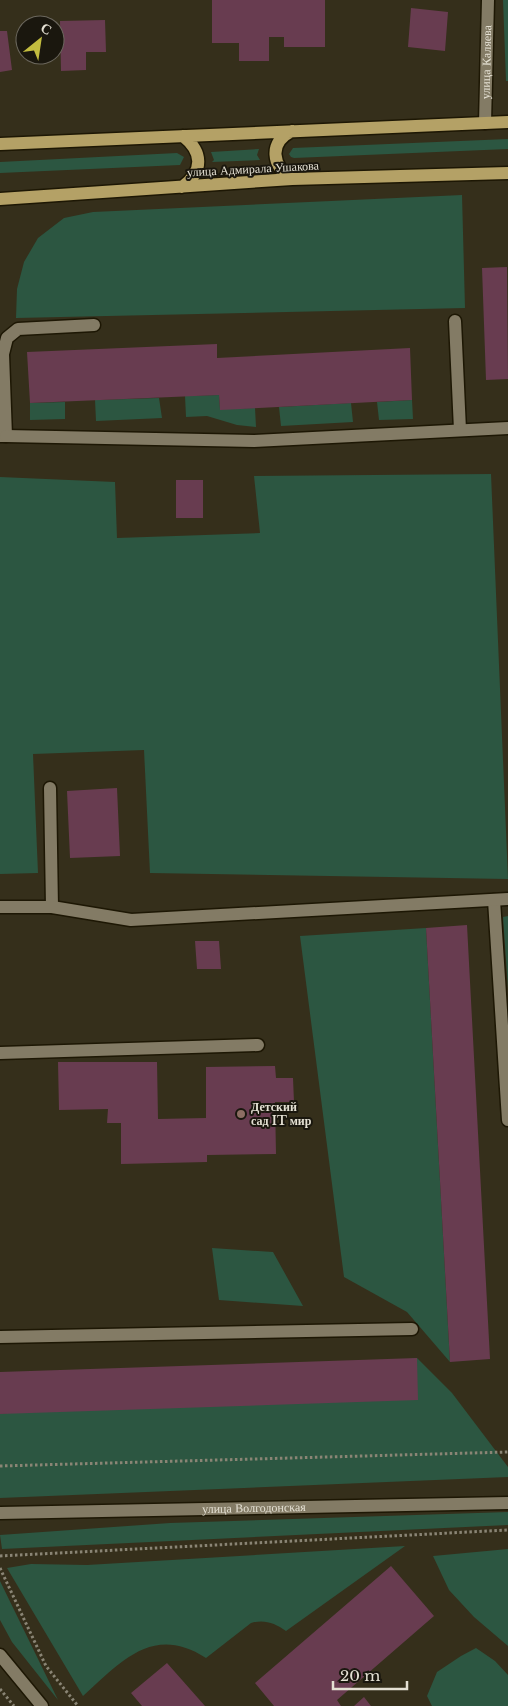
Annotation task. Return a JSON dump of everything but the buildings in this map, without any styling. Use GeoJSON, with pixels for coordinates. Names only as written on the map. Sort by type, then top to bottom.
{"type":"FeatureCollection","features":[{"type":"Feature","properties":{"kind":"main road"},"geometry":{"type":"LineString","coordinates":[[0,144],[508,122]]}},
{"type":"Feature","properties":{"kind":"main road"},"geometry":{"type":"LineString","coordinates":[[292,132],[279,140],[275,152],[279,168],[292,179]]}},
{"type":"Feature","properties":{"kind":"main road"},"geometry":{"type":"LineString","coordinates":[[182,187],[194,176],[199,161],[195,148],[183,136]]}},
{"type":"Feature","properties":{"kind":"main road","name":"улица Адмирала Ушакова"},"geometry":{"type":"LineString","coordinates":[[0,199],[292,179],[508,173]]}},
{"type":"Feature","properties":{"kind":"street","name":"улица Каляева"},"geometry":{"type":"LineString","coordinates":[[485,122],[488,0]]}},
{"type":"Feature","properties":{"kind":"street"},"geometry":{"type":"LineString","coordinates":[[455,321],[460,430]]}},
{"type":"Feature","properties":{"kind":"street"},"geometry":{"type":"LineString","coordinates":[[94,326],[18,330],[7,338],[3,354],[3,436],[254,441],[508,428]]}},
{"type":"Feature","properties":{"kind":"street"},"geometry":{"type":"LineString","coordinates":[[50,788],[52,908]]}},
{"type":"Feature","properties":{"kind":"street"},"geometry":{"type":"LineString","coordinates":[[0,907],[52,908],[131,920],[508,899]]}},
{"type":"Feature","properties":{"kind":"street"},"geometry":{"type":"LineString","coordinates":[[494,900],[508,1120]]}},
{"type":"Feature","properties":{"kind":"street"},"geometry":{"type":"LineString","coordinates":[[0,1053],[258,1045]]}},
{"type":"Feature","properties":{"kind":"street"},"geometry":{"type":"LineString","coordinates":[[0,1337],[412,1329]]}},
{"type":"Feature","properties":{"kind":"street","name":"улица Волгодонская"},"geometry":{"type":"LineString","coordinates":[[0,1513],[508,1502]]}},
{"type":"Feature","properties":{"kind":"street"},"geometry":{"type":"LineString","coordinates":[[1,1659],[42,1706]]}},
{"type":"Feature","properties":{"kind":"path"},"geometry":{"type":"LineString","coordinates":[[0,1466],[508,1452]]}},
{"type":"Feature","properties":{"kind":"path"},"geometry":{"type":"LineString","coordinates":[[0,1556],[508,1530]]}},
{"type":"Feature","properties":{"kind":"path"},"geometry":{"type":"LineString","coordinates":[[0,1568],[46,1666],[78,1706]]}},
{"type":"Feature","properties":{"kind":"path"},"geometry":{"type":"LineString","coordinates":[[0,1689],[14,1706]]}},
{"type":"Feature","properties":{"kind":"green space"},"geometry":{"type":"Polygon","coordinates":[[[503,0],[508,0],[508,81],[506,81],[503,0]]]}},
{"type":"Feature","properties":{"kind":"green space"},"geometry":{"type":"Polygon","coordinates":[[[508,139],[508,149],[294,158],[289,154],[293,148],[508,139]]]}},
{"type":"Feature","properties":{"kind":"green space"},"geometry":{"type":"Polygon","coordinates":[[[259,149],[257,155],[260,160],[212,162],[214,160],[211,152],[259,149]]]}},
{"type":"Feature","properties":{"kind":"green space"},"geometry":{"type":"Polygon","coordinates":[[[177,153],[184,157],[180,165],[0,173],[0,162],[177,153]]]}},
{"type":"Feature","properties":{"kind":"green space"},"geometry":{"type":"Polygon","coordinates":[[[462,195],[465,308],[16,318],[17,289],[24,262],[38,238],[64,218],[93,212],[462,195]]]}},
{"type":"Feature","properties":{"kind":"green space"},"geometry":{"type":"Polygon","coordinates":[[[219,395],[220,409],[255,408],[256,427],[237,425],[207,416],[186,417],[185,396],[219,395]]]}},
{"type":"Feature","properties":{"kind":"green space"},"geometry":{"type":"Polygon","coordinates":[[[159,398],[162,418],[96,421],[95,400],[159,398]]]}},
{"type":"Feature","properties":{"kind":"green space"},"geometry":{"type":"Polygon","coordinates":[[[412,400],[413,419],[379,420],[377,402],[412,400]]]}},
{"type":"Feature","properties":{"kind":"green space"},"geometry":{"type":"Polygon","coordinates":[[[65,402],[65,419],[30,420],[30,403],[65,402]]]}},
{"type":"Feature","properties":{"kind":"green space"},"geometry":{"type":"Polygon","coordinates":[[[351,403],[353,422],[281,426],[279,407],[351,403]]]}},
{"type":"Feature","properties":{"kind":"green space"},"geometry":{"type":"Polygon","coordinates":[[[491,474],[508,879],[150,873],[144,750],[33,754],[38,873],[0,874],[0,477],[115,482],[117,538],[260,533],[254,476],[491,474]]]}},
{"type":"Feature","properties":{"kind":"green space"},"geometry":{"type":"Polygon","coordinates":[[[508,916],[508,988],[503,917],[508,916]]]}},
{"type":"Feature","properties":{"kind":"green space"},"geometry":{"type":"Polygon","coordinates":[[[426,928],[450,1362],[407,1312],[344,1277],[300,936],[426,928]]]}},
{"type":"Feature","properties":{"kind":"green space"},"geometry":{"type":"Polygon","coordinates":[[[212,1248],[273,1252],[303,1306],[219,1300],[212,1248]]]}},
{"type":"Feature","properties":{"kind":"green space"},"geometry":{"type":"Polygon","coordinates":[[[417,1358],[452,1393],[508,1467],[508,1477],[0,1498],[0,1414],[417,1358]]]}},
{"type":"Feature","properties":{"kind":"green space"},"geometry":{"type":"Polygon","coordinates":[[[508,1512],[508,1525],[2,1549],[0,1535],[170,1523],[508,1512]]]}},
{"type":"Feature","properties":{"kind":"green space"},"geometry":{"type":"Polygon","coordinates":[[[405,1546],[286,1631],[269,1622],[251,1623],[206,1658],[187,1648],[170,1645],[154,1646],[139,1651],[125,1660],[83,1696],[7,1568],[31,1564],[87,1565],[405,1546]]]}},
{"type":"Feature","properties":{"kind":"green space"},"geometry":{"type":"Polygon","coordinates":[[[508,1549],[508,1646],[474,1617],[449,1590],[433,1556],[508,1549]]]}},
{"type":"Feature","properties":{"kind":"green space"},"geometry":{"type":"Polygon","coordinates":[[[0,1581],[58,1700],[12,1642],[0,1620],[0,1581]]]}},
{"type":"Feature","properties":{"kind":"green space"},"geometry":{"type":"Polygon","coordinates":[[[476,1648],[495,1661],[508,1675],[508,1706],[432,1706],[427,1696],[437,1672],[476,1648]]]}},
{"type":"Feature","properties":{"kind":"place","name":"Детский сад IT мир"},"geometry":{"type":"Point","coordinates":[241,1114]}}]}
